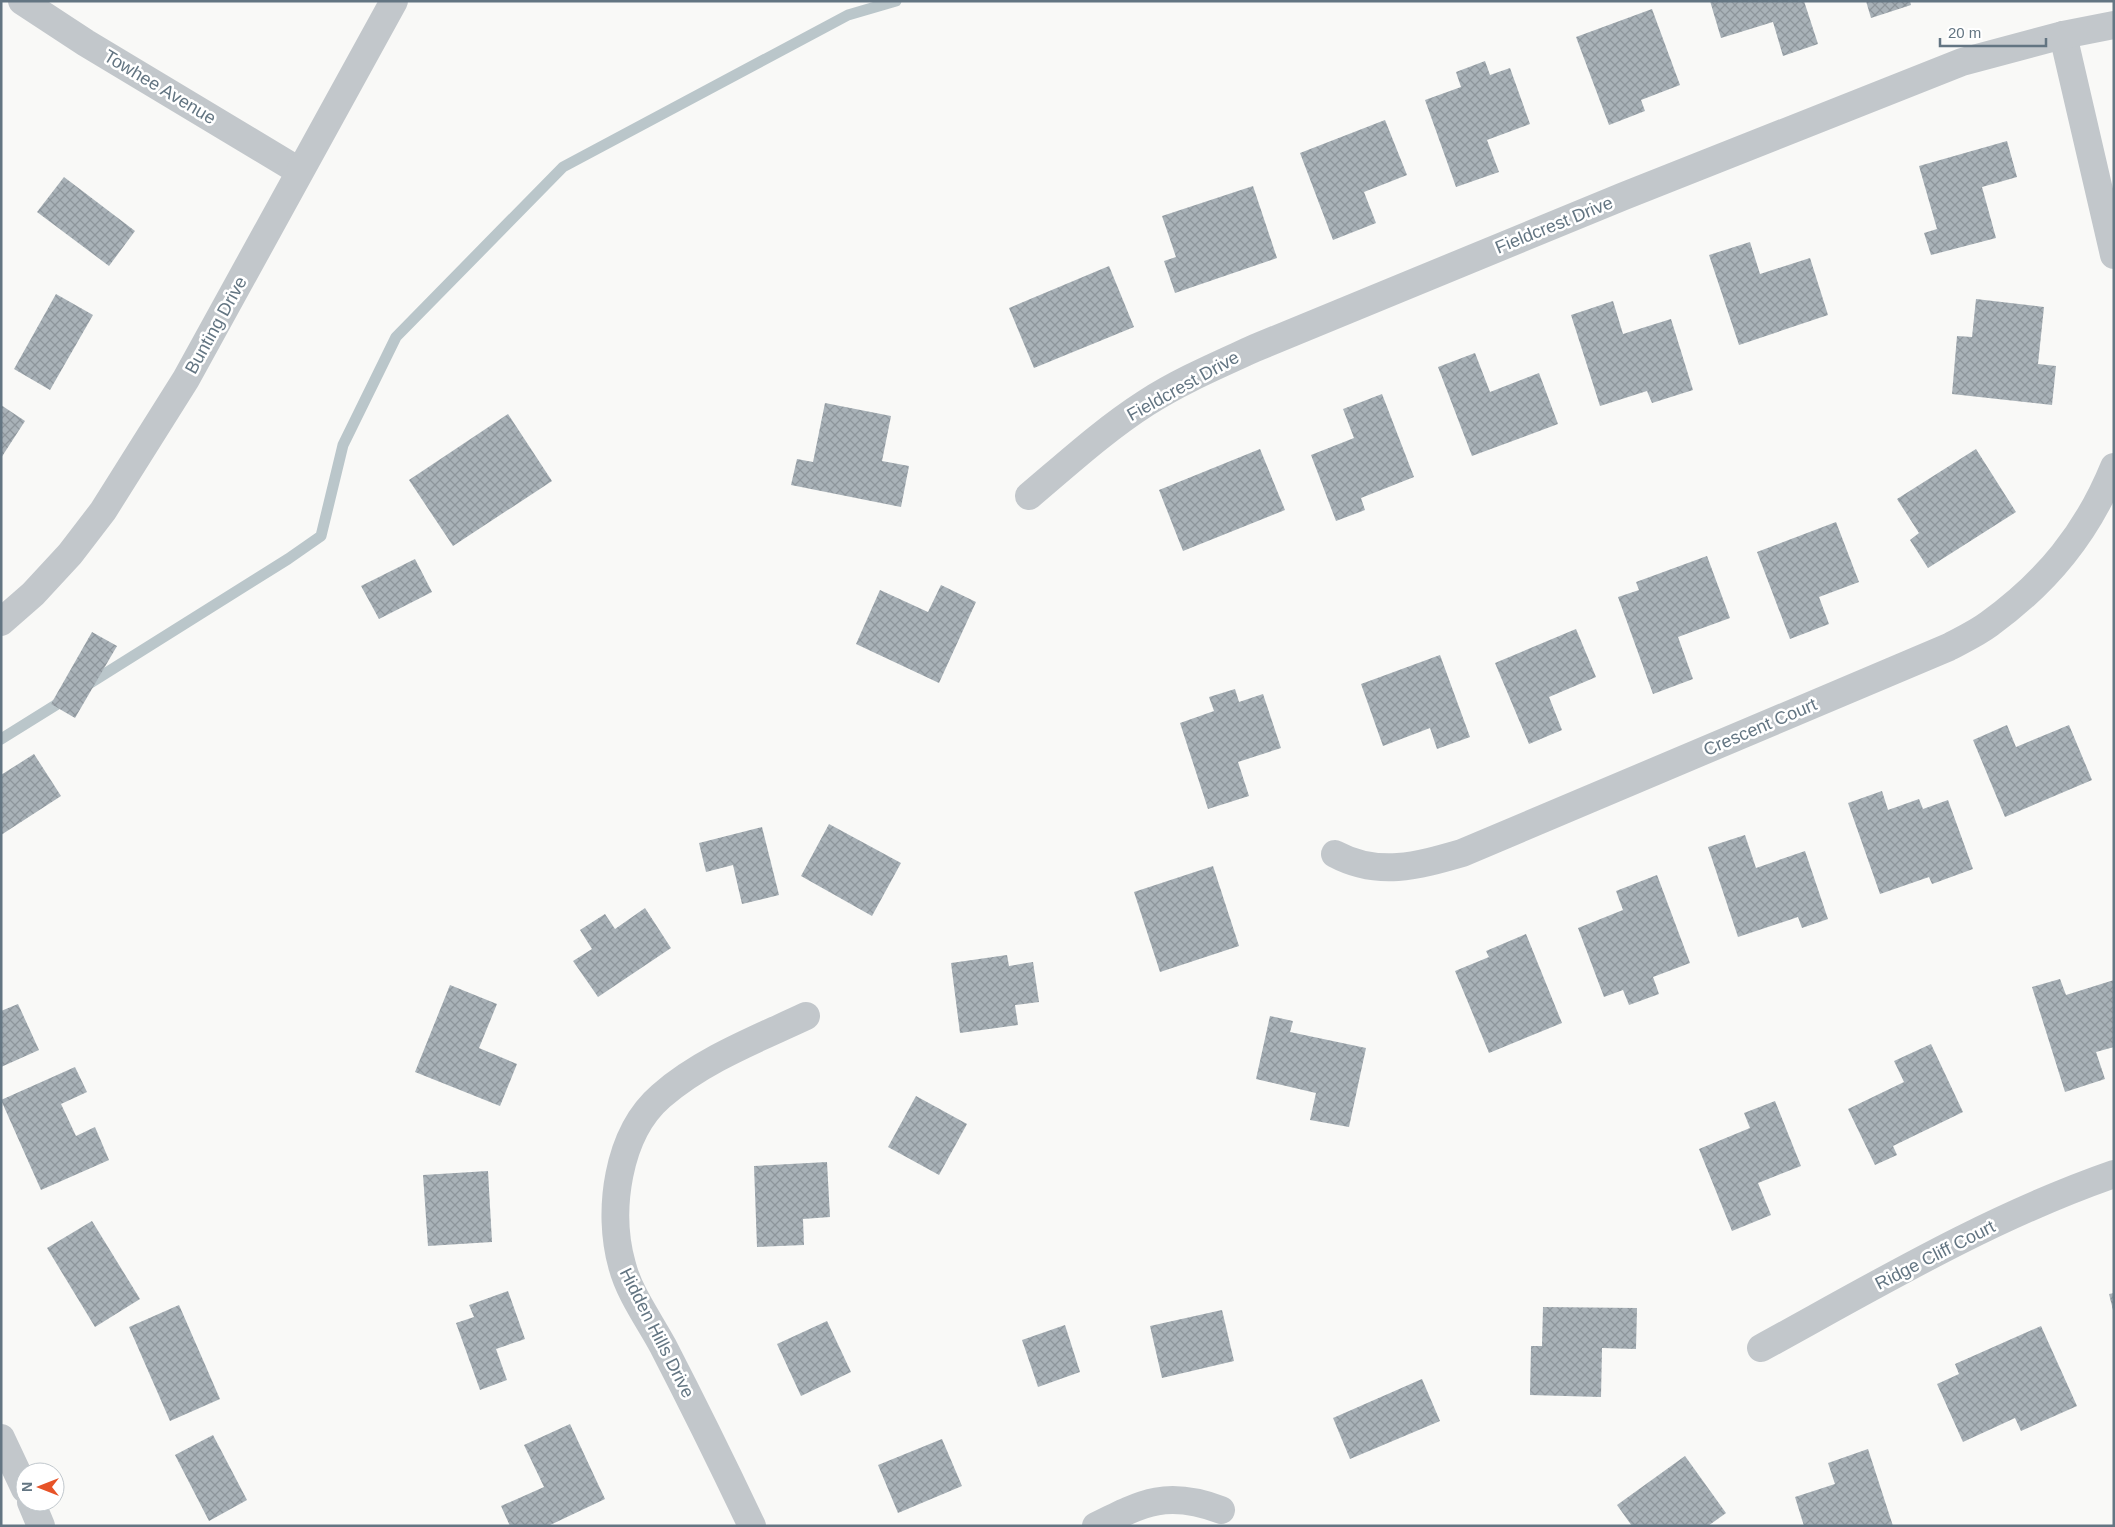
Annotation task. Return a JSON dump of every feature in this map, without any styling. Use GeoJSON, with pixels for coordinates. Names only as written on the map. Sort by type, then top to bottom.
{"type":"FeatureCollection","features":[{"type":"Feature","properties":{"kind":"street","name":"Towhee Avenue"},"geometry":{"type":"LineString","coordinates":[[22,1],[86,43],[299,171]]}},
{"type":"Feature","properties":{"kind":"street","name":"Bunting Drive"},"geometry":{"type":"LineString","coordinates":[[1,622],[33,594],[70,554],[103,511],[186,379],[394,1]]}},
{"type":"Feature","properties":{"kind":"street","name":"Fieldcrest Drive"},"geometry":{"type":"LineString","coordinates":[[1029,496],[1114,425],[1147,402],[1200,373],[1615,199],[1952,66],[2063,35],[2114,24]]}},
{"type":"Feature","properties":{"kind":"street"},"geometry":{"type":"LineString","coordinates":[[2063,35],[2114,255]]}},
{"type":"Feature","properties":{"kind":"street","name":"Crescent Court"},"geometry":{"type":"LineString","coordinates":[[1334,854],[1351,863],[1372,868],[1429,863],[1462,853],[1949,647],[1994,620],[2021,599],[2052,569],[2079,535],[2102,495],[2114,467]]}},
{"type":"Feature","properties":{"kind":"street","name":"Hidden Hills Drive"},"geometry":{"type":"LineString","coordinates":[[752,1526],[710,1438],[629,1283],[620,1258],[615,1213],[622,1157],[631,1135],[644,1115],[660,1097],[686,1077],[726,1054],[806,1016]]}},
{"type":"Feature","properties":{"kind":"street","name":"Ridge Cliff Court"},"geometry":{"type":"LineString","coordinates":[[1762,1348],[1925,1258],[2006,1218],[2114,1174]]}},
{"type":"Feature","properties":{"kind":"street"},"geometry":{"type":"LineString","coordinates":[[1,1438],[15,1468]]}},
{"type":"Feature","properties":{"kind":"street"},"geometry":{"type":"LineString","coordinates":[[1096,1526],[1134,1507],[1156,1500],[1180,1499],[1202,1503],[1221,1510]]}},
{"type":"Feature","properties":{"kind":"street"},"geometry":{"type":"LineString","coordinates":[[35,1512],[41,1526]]}},
{"type":"Feature","properties":{"kind":"building"},"geometry":{"type":"Polygon","coordinates":[[[1710,1],[1804,1],[1818,44],[1783,56],[1773,22],[1721,38],[1710,1]]]}},
{"type":"Feature","properties":{"kind":"building"},"geometry":{"type":"Polygon","coordinates":[[[1866,1],[1910,1],[1911,5],[1871,18],[1866,1]]]}},
{"type":"Feature","properties":{"kind":"building"},"geometry":{"type":"Polygon","coordinates":[[[1652,9],[1680,85],[1641,100],[1645,111],[1609,125],[1576,37],[1652,9]]]}},
{"type":"Feature","properties":{"kind":"building"},"geometry":{"type":"Polygon","coordinates":[[[1485,61],[1490,75],[1510,68],[1530,124],[1487,140],[1499,172],[1456,187],[1425,100],[1461,87],[1456,72],[1485,61]]]}},
{"type":"Feature","properties":{"kind":"building"},"geometry":{"type":"Polygon","coordinates":[[[1385,120],[1407,175],[1364,192],[1376,223],[1333,240],[1300,153],[1385,120]]]}},
{"type":"Feature","properties":{"kind":"building"},"geometry":{"type":"Polygon","coordinates":[[[2007,141],[2017,177],[1982,187],[1996,238],[1931,255],[1924,233],[1937,229],[1919,166],[2007,141]]]}},
{"type":"Feature","properties":{"kind":"building"},"geometry":{"type":"Polygon","coordinates":[[[64,177],[135,231],[109,266],[37,212],[64,177]]]}},
{"type":"Feature","properties":{"kind":"building"},"geometry":{"type":"Polygon","coordinates":[[[1253,186],[1277,258],[1175,293],[1164,261],[1176,257],[1162,216],[1253,186]]]}},
{"type":"Feature","properties":{"kind":"building"},"geometry":{"type":"Polygon","coordinates":[[[1750,242],[1760,274],[1810,258],[1828,315],[1739,345],[1709,255],[1750,242]]]}},
{"type":"Feature","properties":{"kind":"building"},"geometry":{"type":"Polygon","coordinates":[[[1109,266],[1134,327],[1034,368],[1009,308],[1109,266]]]}},
{"type":"Feature","properties":{"kind":"building"},"geometry":{"type":"Polygon","coordinates":[[[56,294],[93,315],[50,390],[14,369],[56,294]]]}},
{"type":"Feature","properties":{"kind":"building"},"geometry":{"type":"Polygon","coordinates":[[[1976,299],[2044,307],[2038,364],[2056,366],[2052,405],[1952,394],[1957,336],[1972,337],[1976,299]]]}},
{"type":"Feature","properties":{"kind":"building"},"geometry":{"type":"Polygon","coordinates":[[[1613,301],[1623,334],[1671,319],[1693,390],[1652,403],[1647,391],[1600,406],[1571,315],[1613,301]]]}},
{"type":"Feature","properties":{"kind":"building"},"geometry":{"type":"Polygon","coordinates":[[[1475,353],[1490,392],[1539,373],[1558,424],[1472,456],[1438,367],[1475,353]]]}},
{"type":"Feature","properties":{"kind":"building"},"geometry":{"type":"Polygon","coordinates":[[[1382,394],[1414,477],[1361,498],[1365,510],[1336,521],[1311,455],[1354,438],[1343,409],[1382,394]]]}},
{"type":"Feature","properties":{"kind":"building"},"geometry":{"type":"Polygon","coordinates":[[[825,403],[891,416],[882,461],[909,466],[901,507],[791,485],[797,459],[813,462],[825,403]]]}},
{"type":"Feature","properties":{"kind":"building"},"geometry":{"type":"Polygon","coordinates":[[[1,405],[25,421],[1,458],[1,405]]]}},
{"type":"Feature","properties":{"kind":"building"},"geometry":{"type":"Polygon","coordinates":[[[508,414],[552,481],[453,546],[409,480],[508,414]]]}},
{"type":"Feature","properties":{"kind":"building"},"geometry":{"type":"Polygon","coordinates":[[[1260,449],[1285,510],[1183,551],[1159,490],[1260,449]]]}},
{"type":"Feature","properties":{"kind":"building"},"geometry":{"type":"Polygon","coordinates":[[[1976,449],[2016,512],[1928,568],[1910,540],[1919,533],[1897,499],[1976,449]]]}},
{"type":"Feature","properties":{"kind":"building"},"geometry":{"type":"Polygon","coordinates":[[[1836,522],[1859,582],[1819,597],[1829,624],[1790,639],[1757,552],[1836,522]]]}},
{"type":"Feature","properties":{"kind":"building"},"geometry":{"type":"Polygon","coordinates":[[[1707,556],[1730,618],[1678,637],[1693,679],[1653,694],[1618,597],[1639,590],[1636,582],[1707,556]]]}},
{"type":"Feature","properties":{"kind":"building"},"geometry":{"type":"Polygon","coordinates":[[[415,559],[432,592],[379,619],[361,586],[415,559]]]}},
{"type":"Feature","properties":{"kind":"building"},"geometry":{"type":"Polygon","coordinates":[[[941,585],[976,602],[939,683],[856,644],[880,590],[928,612],[941,585]]]}},
{"type":"Feature","properties":{"kind":"building"},"geometry":{"type":"Polygon","coordinates":[[[1576,629],[1596,677],[1549,697],[1562,730],[1529,744],[1495,663],[1576,629]]]}},
{"type":"Feature","properties":{"kind":"building"},"geometry":{"type":"Polygon","coordinates":[[[92,632],[117,646],[75,718],[51,704],[92,632]]]}},
{"type":"Feature","properties":{"kind":"building"},"geometry":{"type":"Polygon","coordinates":[[[1440,655],[1470,737],[1437,749],[1430,728],[1383,746],[1361,684],[1440,655]]]}},
{"type":"Feature","properties":{"kind":"building"},"geometry":{"type":"Polygon","coordinates":[[[1235,689],[1239,702],[1263,694],[1281,748],[1238,762],[1249,796],[1208,809],[1180,723],[1214,711],[1209,697],[1235,689]]]}},
{"type":"Feature","properties":{"kind":"building"},"geometry":{"type":"Polygon","coordinates":[[[2007,725],[2016,747],[2069,725],[2092,780],[2005,817],[1973,740],[2007,725]]]}},
{"type":"Feature","properties":{"kind":"building"},"geometry":{"type":"Polygon","coordinates":[[[34,754],[61,796],[1,835],[1,775],[34,754]]]}},
{"type":"Feature","properties":{"kind":"building"},"geometry":{"type":"Polygon","coordinates":[[[1882,791],[1888,810],[1919,799],[1923,809],[1948,800],[1973,869],[1932,884],[1929,877],[1880,894],[1848,803],[1882,791]]]}},
{"type":"Feature","properties":{"kind":"building"},"geometry":{"type":"Polygon","coordinates":[[[829,824],[901,863],[872,916],[801,876],[829,824]]]}},
{"type":"Feature","properties":{"kind":"building"},"geometry":{"type":"Polygon","coordinates":[[[762,827],[779,895],[742,904],[733,865],[706,872],[699,843],[762,827]]]}},
{"type":"Feature","properties":{"kind":"building"},"geometry":{"type":"Polygon","coordinates":[[[1745,835],[1756,868],[1805,851],[1828,919],[1802,928],[1798,917],[1738,937],[1708,847],[1745,835]]]}},
{"type":"Feature","properties":{"kind":"building"},"geometry":{"type":"Polygon","coordinates":[[[1213,866],[1239,946],[1160,972],[1134,892],[1213,866]]]}},
{"type":"Feature","properties":{"kind":"building"},"geometry":{"type":"Polygon","coordinates":[[[1657,875],[1690,963],[1653,977],[1659,994],[1629,1005],[1623,990],[1604,997],[1578,928],[1623,910],[1616,891],[1657,875]]]}},
{"type":"Feature","properties":{"kind":"building"},"geometry":{"type":"Polygon","coordinates":[[[645,908],[671,948],[598,997],[573,961],[592,949],[580,930],[605,914],[615,929],[645,908]]]}},
{"type":"Feature","properties":{"kind":"building"},"geometry":{"type":"Polygon","coordinates":[[[1526,934],[1562,1023],[1489,1053],[1455,971],[1489,957],[1486,951],[1526,934]]]}},
{"type":"Feature","properties":{"kind":"building"},"geometry":{"type":"Polygon","coordinates":[[[1007,955],[1009,966],[1033,962],[1039,1002],[1015,1005],[1018,1025],[960,1033],[951,963],[1007,955]]]}},
{"type":"Feature","properties":{"kind":"building"},"geometry":{"type":"Polygon","coordinates":[[[2060,979],[2066,995],[2114,980],[2114,1047],[2096,1052],[2105,1079],[2065,1092],[2032,987],[2060,979]]]}},
{"type":"Feature","properties":{"kind":"building"},"geometry":{"type":"Polygon","coordinates":[[[450,985],[497,1004],[479,1048],[517,1064],[500,1106],[415,1072],[450,985]]]}},
{"type":"Feature","properties":{"kind":"building"},"geometry":{"type":"Polygon","coordinates":[[[18,1004],[39,1050],[1,1067],[1,1011],[18,1004]]]}},
{"type":"Feature","properties":{"kind":"building"},"geometry":{"type":"Polygon","coordinates":[[[1270,1016],[1293,1021],[1290,1032],[1366,1048],[1349,1127],[1310,1120],[1316,1093],[1256,1079],[1270,1016]]]}},
{"type":"Feature","properties":{"kind":"building"},"geometry":{"type":"Polygon","coordinates":[[[1931,1044],[1963,1112],[1893,1146],[1897,1155],[1875,1165],[1848,1109],[1904,1082],[1894,1061],[1931,1044]]]}},
{"type":"Feature","properties":{"kind":"building"},"geometry":{"type":"Polygon","coordinates":[[[75,1067],[87,1092],[61,1104],[76,1136],[95,1127],[109,1160],[41,1190],[1,1100],[75,1067]]]}},
{"type":"Feature","properties":{"kind":"building"},"geometry":{"type":"Polygon","coordinates":[[[916,1096],[967,1124],[939,1175],[888,1147],[916,1096]]]}},
{"type":"Feature","properties":{"kind":"building"},"geometry":{"type":"Polygon","coordinates":[[[1775,1101],[1801,1166],[1758,1183],[1771,1215],[1732,1231],[1699,1149],[1750,1128],[1744,1113],[1775,1101]]]}},
{"type":"Feature","properties":{"kind":"building"},"geometry":{"type":"Polygon","coordinates":[[[827,1162],[830,1217],[803,1219],[804,1245],[757,1247],[754,1166],[827,1162]]]}},
{"type":"Feature","properties":{"kind":"building"},"geometry":{"type":"Polygon","coordinates":[[[488,1171],[492,1242],[428,1246],[423,1175],[488,1171]]]}},
{"type":"Feature","properties":{"kind":"building"},"geometry":{"type":"Polygon","coordinates":[[[92,1221],[140,1299],[95,1327],[47,1248],[92,1221]]]}},
{"type":"Feature","properties":{"kind":"building"},"geometry":{"type":"Polygon","coordinates":[[[508,1291],[525,1339],[496,1349],[507,1380],[480,1390],[456,1323],[474,1317],[469,1305],[508,1291]]]}},
{"type":"Feature","properties":{"kind":"building"},"geometry":{"type":"Polygon","coordinates":[[[2114,1293],[2114,1310],[2113,1310],[2109,1294],[2114,1293]]]}},
{"type":"Feature","properties":{"kind":"building"},"geometry":{"type":"Polygon","coordinates":[[[179,1305],[220,1399],[170,1421],[129,1327],[179,1305]]]}},
{"type":"Feature","properties":{"kind":"building"},"geometry":{"type":"Polygon","coordinates":[[[1543,1307],[1637,1308],[1636,1349],[1602,1348],[1601,1397],[1530,1395],[1531,1346],[1542,1346],[1543,1307]]]}},
{"type":"Feature","properties":{"kind":"building"},"geometry":{"type":"Polygon","coordinates":[[[1222,1310],[1234,1361],[1162,1378],[1150,1326],[1222,1310]]]}},
{"type":"Feature","properties":{"kind":"building"},"geometry":{"type":"Polygon","coordinates":[[[827,1321],[851,1372],[801,1396],[777,1344],[827,1321]]]}},
{"type":"Feature","properties":{"kind":"building"},"geometry":{"type":"Polygon","coordinates":[[[1065,1325],[1080,1372],[1038,1387],[1022,1340],[1065,1325]]]}},
{"type":"Feature","properties":{"kind":"building"},"geometry":{"type":"Polygon","coordinates":[[[2041,1326],[2077,1406],[2021,1431],[2015,1418],[1963,1442],[1937,1384],[1959,1374],[1955,1364],[2041,1326]]]}},
{"type":"Feature","properties":{"kind":"building"},"geometry":{"type":"Polygon","coordinates":[[[1422,1379],[1440,1421],[1350,1459],[1333,1418],[1422,1379]]]}},
{"type":"Feature","properties":{"kind":"building"},"geometry":{"type":"Polygon","coordinates":[[[570,1424],[605,1499],[548,1526],[510,1526],[501,1506],[544,1487],[524,1445],[570,1424]]]}},
{"type":"Feature","properties":{"kind":"building"},"geometry":{"type":"Polygon","coordinates":[[[213,1435],[247,1500],[209,1521],[175,1455],[213,1435]]]}},
{"type":"Feature","properties":{"kind":"building"},"geometry":{"type":"Polygon","coordinates":[[[942,1439],[962,1486],[898,1513],[878,1465],[942,1439]]]}},
{"type":"Feature","properties":{"kind":"building"},"geometry":{"type":"Polygon","coordinates":[[[1868,1449],[1893,1526],[1804,1526],[1795,1497],[1835,1484],[1828,1463],[1868,1449]]]}},
{"type":"Feature","properties":{"kind":"building"},"geometry":{"type":"Polygon","coordinates":[[[1685,1456],[1726,1513],[1708,1526],[1632,1526],[1617,1505],[1685,1456]]]}},
{"type":"Feature","properties":{"kind":"waterway"},"geometry":{"type":"LineString","coordinates":[[87,685],[288,559],[321,536],[343,445],[396,337],[563,167],[848,15],[896,1]]}},
{"type":"Feature","properties":{"kind":"waterway"},"geometry":{"type":"LineString","coordinates":[[1,739],[67,698]]}}]}
